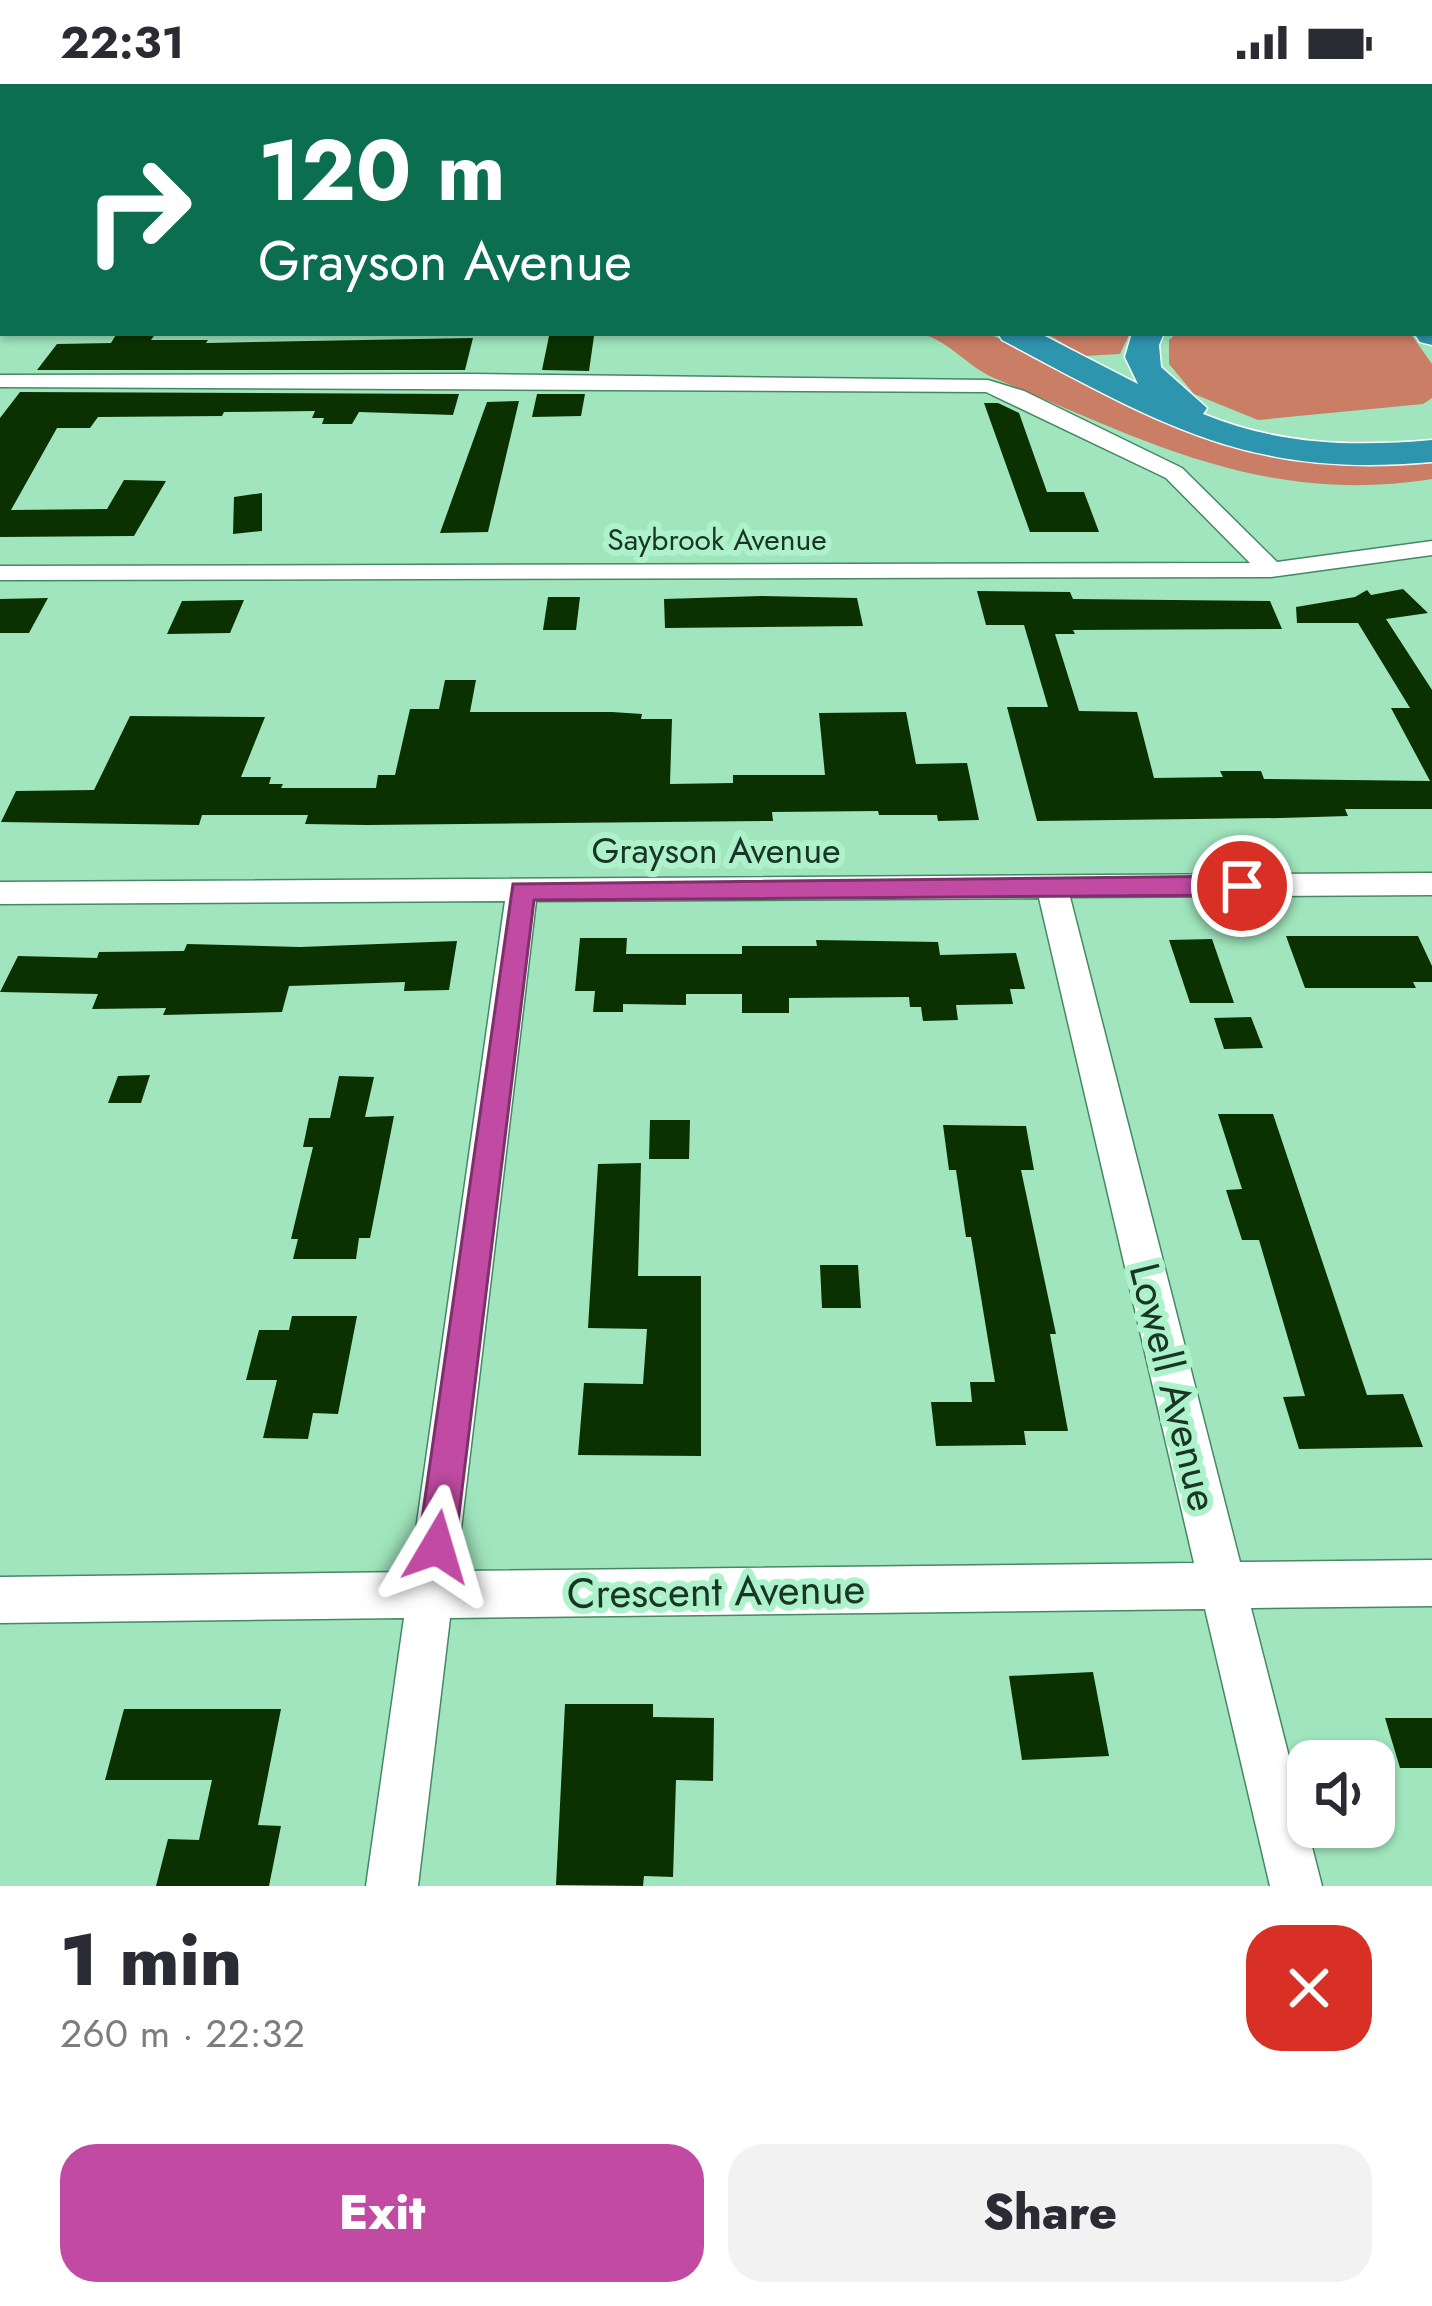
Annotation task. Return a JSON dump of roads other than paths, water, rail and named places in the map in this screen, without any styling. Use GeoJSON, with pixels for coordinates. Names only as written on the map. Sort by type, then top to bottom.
{"type":"FeatureCollection","features":[{"type":"Feature","properties":{"kind":"highway"},"geometry":{"type":"LineString","coordinates":[[1020,336],[1192,424],[1233,440],[1290,453],[1355,458],[1432,451]]}},
{"type":"Feature","properties":{"kind":"highway"},"geometry":{"type":"LineString","coordinates":[[1146,336],[1139,350],[1152,381],[1188,408],[1241,429],[1340,445],[1400,440],[1432,431]]}},
{"type":"Feature","properties":{"kind":"street"},"geometry":{"type":"LineString","coordinates":[[0,382],[970,383],[1017,395],[1153,460],[1193,489],[1271,570]]}},
{"type":"Feature","properties":{"kind":"street","name":"Saybrook Avenue"},"geometry":{"type":"LineString","coordinates":[[0,573],[1271,570],[1330,566],[1432,548]]}},
{"type":"Feature","properties":{"kind":"street","name":"Grayson Avenue"},"geometry":{"type":"LineString","coordinates":[[0,893],[1432,884]]}},
{"type":"Feature","properties":{"kind":"street","name":"Lowell Avenue"},"geometry":{"type":"LineString","coordinates":[[1052,887],[1296,1886]]}},
{"type":"Feature","properties":{"kind":"street"},"geometry":{"type":"LineString","coordinates":[[392,1886],[522,890]]}},
{"type":"Feature","properties":{"kind":"street","name":"Crescent Avenue"},"geometry":{"type":"LineString","coordinates":[[0,1600],[1432,1583]]}}]}
